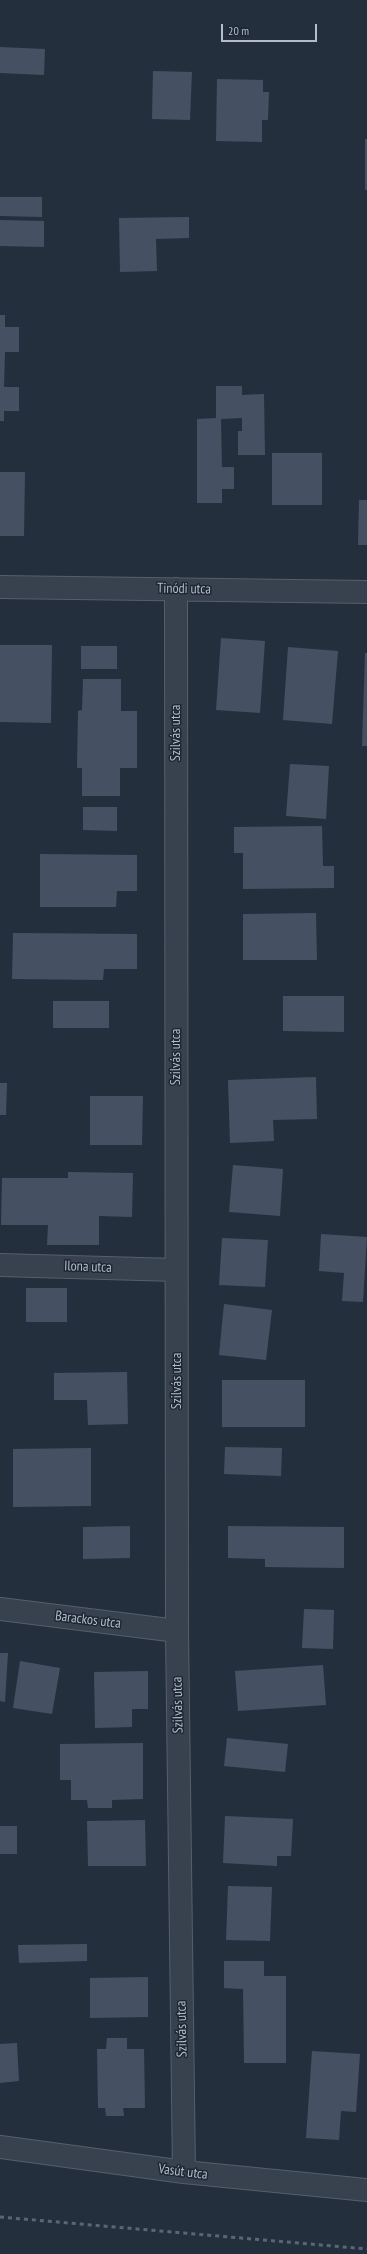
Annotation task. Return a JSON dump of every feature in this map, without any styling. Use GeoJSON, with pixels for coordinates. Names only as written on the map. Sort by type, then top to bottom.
{"type":"FeatureCollection","features":[{"type":"Feature","properties":{"kind":"street","name":"Tinódi utca"},"geometry":{"type":"LineString","coordinates":[[0,587],[367,592]]}},
{"type":"Feature","properties":{"kind":"street","name":"Szilvás utca"},"geometry":{"type":"LineString","coordinates":[[176,589],[177,1632],[184,2172]]}},
{"type":"Feature","properties":{"kind":"street","name":"Ilona utca"},"geometry":{"type":"LineString","coordinates":[[0,1265],[176,1270]]}},
{"type":"Feature","properties":{"kind":"street","name":"Barackos utca"},"geometry":{"type":"LineString","coordinates":[[0,1608],[177,1632]]}},
{"type":"Feature","properties":{"kind":"street","name":"Vasút utca"},"geometry":{"type":"LineString","coordinates":[[0,2147],[184,2172],[367,2190]]}},
{"type":"Feature","properties":{"kind":"building"},"geometry":{"type":"Polygon","coordinates":[[[0,47],[45,49],[44,75],[0,73],[0,47]]]}},
{"type":"Feature","properties":{"kind":"building"},"geometry":{"type":"Polygon","coordinates":[[[153,71],[192,72],[190,120],[152,119],[153,71]]]}},
{"type":"Feature","properties":{"kind":"building"},"geometry":{"type":"Polygon","coordinates":[[[217,79],[263,80],[263,92],[269,92],[268,120],[262,120],[262,142],[216,141],[217,79]]]}},
{"type":"Feature","properties":{"kind":"building"},"geometry":{"type":"Polygon","coordinates":[[[365,139],[367,139],[367,190],[365,190],[365,139]]]}},
{"type":"Feature","properties":{"kind":"building"},"geometry":{"type":"Polygon","coordinates":[[[0,197],[42,197],[42,217],[0,216],[0,197]]]}},
{"type":"Feature","properties":{"kind":"building"},"geometry":{"type":"Polygon","coordinates":[[[189,217],[189,238],[156,239],[157,271],[120,272],[119,218],[189,217]]]}},
{"type":"Feature","properties":{"kind":"building"},"geometry":{"type":"Polygon","coordinates":[[[0,220],[44,221],[44,247],[0,246],[0,220]]]}},
{"type":"Feature","properties":{"kind":"building"},"geometry":{"type":"Polygon","coordinates":[[[0,315],[5,315],[5,327],[19,327],[19,352],[5,352],[4,387],[19,387],[19,411],[4,411],[4,421],[0,421],[0,315]]]}},
{"type":"Feature","properties":{"kind":"building"},"geometry":{"type":"Polygon","coordinates":[[[216,386],[242,386],[242,395],[264,394],[265,455],[238,455],[238,431],[242,431],[242,418],[221,419],[222,467],[234,467],[234,489],[222,489],[222,503],[197,503],[197,419],[216,418],[216,386]]]}},
{"type":"Feature","properties":{"kind":"building"},"geometry":{"type":"Polygon","coordinates":[[[272,453],[322,453],[322,505],[272,505],[272,453]]]}},
{"type":"Feature","properties":{"kind":"building"},"geometry":{"type":"Polygon","coordinates":[[[0,472],[25,472],[24,536],[0,536],[0,472]]]}},
{"type":"Feature","properties":{"kind":"building"},"geometry":{"type":"Polygon","coordinates":[[[359,500],[367,500],[367,545],[358,545],[359,500]]]}},
{"type":"Feature","properties":{"kind":"building"},"geometry":{"type":"Polygon","coordinates":[[[221,638],[265,641],[260,713],[216,710],[221,638]]]}},
{"type":"Feature","properties":{"kind":"building"},"geometry":{"type":"Polygon","coordinates":[[[0,645],[52,645],[51,723],[0,722],[0,645]]]}},
{"type":"Feature","properties":{"kind":"building"},"geometry":{"type":"Polygon","coordinates":[[[81,646],[117,646],[117,669],[81,669],[81,646]]]}},
{"type":"Feature","properties":{"kind":"building"},"geometry":{"type":"Polygon","coordinates":[[[288,647],[338,651],[332,724],[283,720],[288,647]]]}},
{"type":"Feature","properties":{"kind":"building"},"geometry":{"type":"Polygon","coordinates":[[[365,653],[367,653],[367,746],[362,746],[365,653]]]}},
{"type":"Feature","properties":{"kind":"building"},"geometry":{"type":"Polygon","coordinates":[[[83,679],[121,679],[121,711],[137,711],[137,768],[120,768],[120,796],[82,796],[82,768],[77,768],[78,711],[82,710],[83,679]]]}},
{"type":"Feature","properties":{"kind":"building"},"geometry":{"type":"Polygon","coordinates":[[[290,764],[329,766],[326,819],[286,816],[290,764]]]}},
{"type":"Feature","properties":{"kind":"building"},"geometry":{"type":"Polygon","coordinates":[[[83,807],[117,807],[117,831],[83,830],[83,807]]]}},
{"type":"Feature","properties":{"kind":"building"},"geometry":{"type":"Polygon","coordinates":[[[322,826],[323,866],[334,866],[334,888],[243,889],[243,853],[234,853],[234,827],[322,826]]]}},
{"type":"Feature","properties":{"kind":"building"},"geometry":{"type":"Polygon","coordinates":[[[40,854],[137,855],[137,891],[117,891],[116,907],[40,907],[40,854]]]}},
{"type":"Feature","properties":{"kind":"building"},"geometry":{"type":"Polygon","coordinates":[[[316,913],[317,960],[243,960],[243,914],[316,913]]]}},
{"type":"Feature","properties":{"kind":"building"},"geometry":{"type":"Polygon","coordinates":[[[13,933],[137,934],[137,969],[104,969],[103,980],[12,979],[13,933]]]}},
{"type":"Feature","properties":{"kind":"building"},"geometry":{"type":"Polygon","coordinates":[[[283,996],[344,996],[344,1032],[283,1031],[283,996]]]}},
{"type":"Feature","properties":{"kind":"building"},"geometry":{"type":"Polygon","coordinates":[[[53,1001],[109,1001],[109,1028],[53,1028],[53,1001]]]}},
{"type":"Feature","properties":{"kind":"building"},"geometry":{"type":"Polygon","coordinates":[[[316,1077],[317,1119],[273,1120],[274,1141],[230,1143],[228,1080],[316,1077]]]}},
{"type":"Feature","properties":{"kind":"building"},"geometry":{"type":"Polygon","coordinates":[[[0,1083],[7,1083],[6,1115],[0,1115],[0,1083]]]}},
{"type":"Feature","properties":{"kind":"building"},"geometry":{"type":"Polygon","coordinates":[[[90,1096],[143,1096],[142,1145],[90,1145],[90,1096]]]}},
{"type":"Feature","properties":{"kind":"building"},"geometry":{"type":"Polygon","coordinates":[[[233,1165],[283,1169],[280,1216],[229,1212],[233,1165]]]}},
{"type":"Feature","properties":{"kind":"building"},"geometry":{"type":"Polygon","coordinates":[[[68,1172],[133,1173],[132,1217],[99,1216],[99,1245],[47,1245],[48,1225],[1,1225],[2,1178],[68,1178],[68,1172]]]}},
{"type":"Feature","properties":{"kind":"building"},"geometry":{"type":"Polygon","coordinates":[[[321,1234],[367,1237],[363,1302],[342,1301],[344,1273],[319,1271],[321,1234]]]}},
{"type":"Feature","properties":{"kind":"building"},"geometry":{"type":"Polygon","coordinates":[[[222,1238],[268,1240],[265,1287],[219,1285],[222,1238]]]}},
{"type":"Feature","properties":{"kind":"building"},"geometry":{"type":"Polygon","coordinates":[[[26,1288],[67,1288],[67,1322],[26,1322],[26,1288]]]}},
{"type":"Feature","properties":{"kind":"building"},"geometry":{"type":"Polygon","coordinates":[[[224,1304],[272,1310],[266,1360],[219,1355],[224,1304]]]}},
{"type":"Feature","properties":{"kind":"building"},"geometry":{"type":"Polygon","coordinates":[[[127,1372],[128,1424],[88,1425],[87,1400],[54,1400],[54,1373],[127,1372]]]}},
{"type":"Feature","properties":{"kind":"building"},"geometry":{"type":"Polygon","coordinates":[[[222,1380],[305,1380],[305,1427],[222,1427],[222,1380]]]}},
{"type":"Feature","properties":{"kind":"building"},"geometry":{"type":"Polygon","coordinates":[[[225,1447],[282,1448],[281,1476],[224,1474],[225,1447]]]}},
{"type":"Feature","properties":{"kind":"building"},"geometry":{"type":"Polygon","coordinates":[[[91,1448],[91,1506],[13,1507],[13,1449],[91,1448]]]}},
{"type":"Feature","properties":{"kind":"building"},"geometry":{"type":"Polygon","coordinates":[[[130,1526],[130,1558],[83,1559],[83,1527],[130,1526]]]}},
{"type":"Feature","properties":{"kind":"building"},"geometry":{"type":"Polygon","coordinates":[[[228,1526],[344,1527],[344,1568],[265,1567],[265,1559],[228,1558],[228,1526]]]}},
{"type":"Feature","properties":{"kind":"building"},"geometry":{"type":"Polygon","coordinates":[[[304,1609],[334,1610],[333,1649],[302,1648],[304,1609]]]}},
{"type":"Feature","properties":{"kind":"building"},"geometry":{"type":"Polygon","coordinates":[[[0,1653],[8,1653],[5,1702],[0,1701],[0,1653]]]}},
{"type":"Feature","properties":{"kind":"building"},"geometry":{"type":"Polygon","coordinates":[[[20,1661],[60,1668],[52,1714],[13,1708],[20,1661]]]}},
{"type":"Feature","properties":{"kind":"building"},"geometry":{"type":"Polygon","coordinates":[[[323,1665],[326,1705],[238,1711],[235,1671],[323,1665]]]}},
{"type":"Feature","properties":{"kind":"building"},"geometry":{"type":"Polygon","coordinates":[[[148,1671],[148,1709],[132,1709],[132,1727],[95,1728],[94,1672],[148,1671]]]}},
{"type":"Feature","properties":{"kind":"building"},"geometry":{"type":"Polygon","coordinates":[[[227,1738],[288,1744],[285,1772],[224,1766],[227,1738]]]}},
{"type":"Feature","properties":{"kind":"building"},"geometry":{"type":"Polygon","coordinates":[[[143,1743],[143,1799],[112,1800],[112,1808],[88,1808],[87,1800],[71,1800],[71,1780],[60,1780],[60,1744],[143,1743]]]}},
{"type":"Feature","properties":{"kind":"building"},"geometry":{"type":"Polygon","coordinates":[[[225,1816],[293,1819],[291,1856],[277,1856],[277,1866],[223,1863],[225,1816]]]}},
{"type":"Feature","properties":{"kind":"building"},"geometry":{"type":"Polygon","coordinates":[[[145,1820],[146,1866],[88,1866],[87,1821],[145,1820]]]}},
{"type":"Feature","properties":{"kind":"building"},"geometry":{"type":"Polygon","coordinates":[[[0,1826],[17,1826],[17,1854],[0,1854],[0,1826]]]}},
{"type":"Feature","properties":{"kind":"building"},"geometry":{"type":"Polygon","coordinates":[[[228,1886],[272,1887],[270,1941],[226,1940],[228,1886]]]}},
{"type":"Feature","properties":{"kind":"building"},"geometry":{"type":"Polygon","coordinates":[[[87,1944],[87,1961],[19,1963],[18,1945],[87,1944]]]}},
{"type":"Feature","properties":{"kind":"building"},"geometry":{"type":"Polygon","coordinates":[[[224,1961],[264,1961],[264,1976],[286,1976],[286,2063],[244,2063],[243,1989],[224,1988],[224,1961]]]}},
{"type":"Feature","properties":{"kind":"building"},"geometry":{"type":"Polygon","coordinates":[[[148,1977],[148,2017],[90,2018],[90,1978],[148,1977]]]}},
{"type":"Feature","properties":{"kind":"building"},"geometry":{"type":"Polygon","coordinates":[[[107,2038],[127,2038],[127,2049],[144,2049],[145,2108],[123,2108],[124,2116],[106,2116],[105,2108],[98,2108],[97,2049],[106,2049],[107,2038]]]}},
{"type":"Feature","properties":{"kind":"building"},"geometry":{"type":"Polygon","coordinates":[[[17,2043],[19,2081],[0,2083],[0,2044],[17,2043]]]}},
{"type":"Feature","properties":{"kind":"building"},"geometry":{"type":"Polygon","coordinates":[[[312,2051],[360,2054],[356,2112],[341,2111],[339,2140],[306,2138],[312,2051]]]}},
{"type":"Feature","properties":{"kind":"railway"},"geometry":{"type":"LineString","coordinates":[[0,2217],[367,2249]]}}]}
